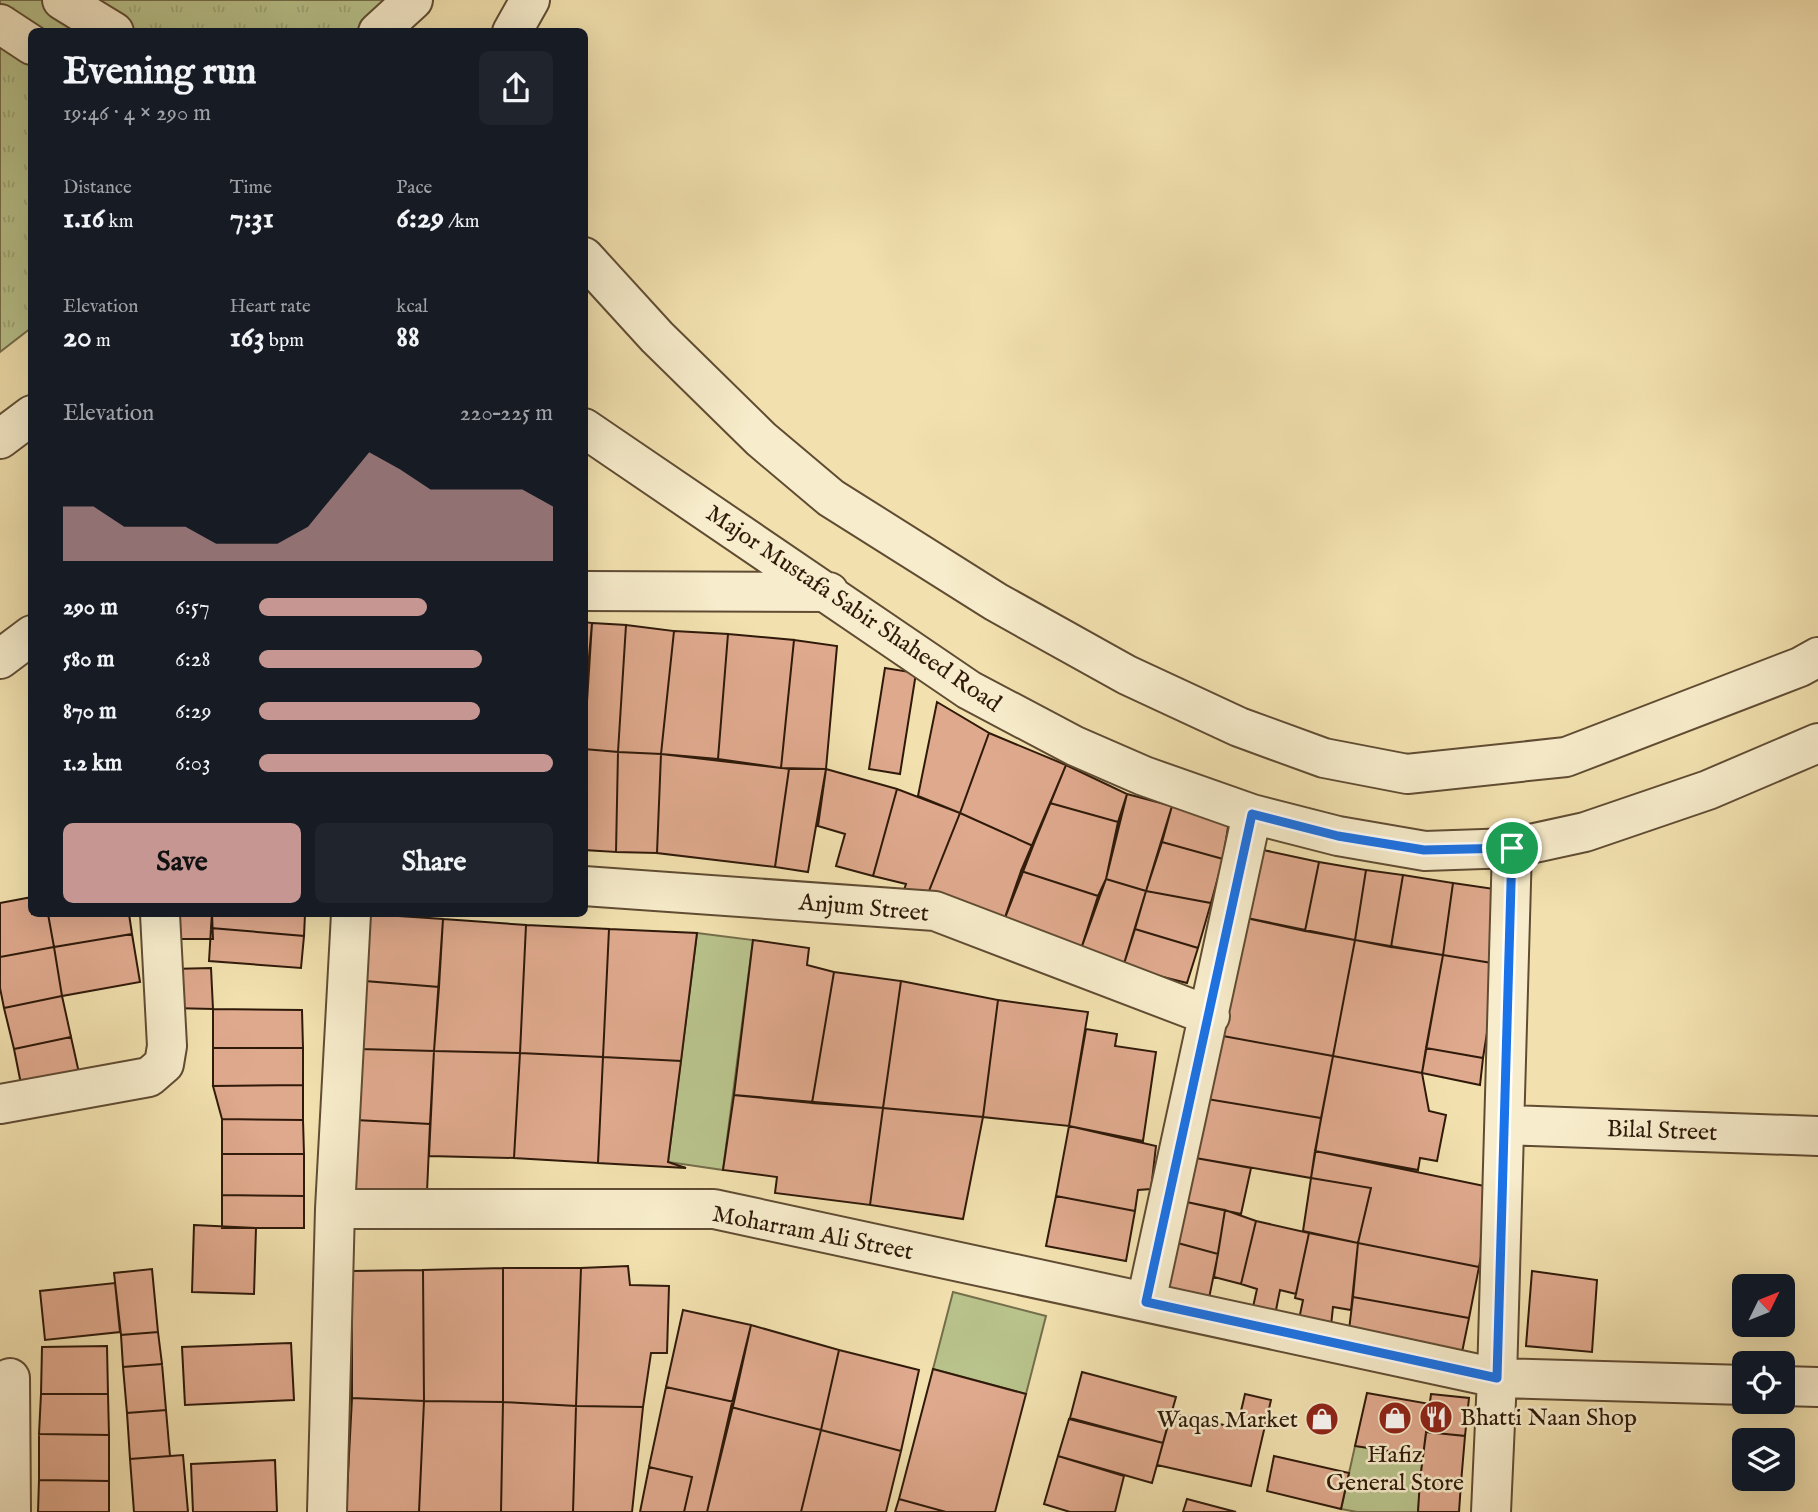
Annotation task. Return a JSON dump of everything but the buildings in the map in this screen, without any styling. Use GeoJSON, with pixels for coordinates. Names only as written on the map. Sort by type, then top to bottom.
{"type":"FeatureCollection","features":[{"type":"Feature","properties":{"kind":"street"},"geometry":{"type":"LineString","coordinates":[[62,0],[108,28]]}},
{"type":"Feature","properties":{"kind":"street"},"geometry":{"type":"LineString","coordinates":[[382,28],[413,0]]}},
{"type":"Feature","properties":{"kind":"street"},"geometry":{"type":"LineString","coordinates":[[514,28],[530,0]]}},
{"type":"Feature","properties":{"kind":"street"},"geometry":{"type":"LineString","coordinates":[[0,24],[28,42]]}},
{"type":"Feature","properties":{"kind":"street"},"geometry":{"type":"LineString","coordinates":[[588,261],[657,337],[751,429],[831,498],[996,602],[1127,675],[1238,727],[1324,758],[1407,774],[1566,757],[1818,657]]}},
{"type":"Feature","properties":{"kind":"street"},"geometry":{"type":"LineString","coordinates":[[0,439],[28,418]]}},
{"type":"Feature","properties":{"kind":"street","name":"Major Mustafa Sabir Shaheed Road"},"geometry":{"type":"LineString","coordinates":[[588,431],[829,592],[969,690],[1075,746],[1144,776],[1252,814],[1338,836],[1424,850],[1512,848],[1585,832],[1659,807],[1708,790],[1818,743]]}},
{"type":"Feature","properties":{"kind":"street"},"geometry":{"type":"LineString","coordinates":[[588,591],[829,592]]}},
{"type":"Feature","properties":{"kind":"street"},"geometry":{"type":"LineString","coordinates":[[0,659],[28,638]]}},
{"type":"Feature","properties":{"kind":"street"},"geometry":{"type":"LineString","coordinates":[[1146,1302],[1252,814]]}},
{"type":"Feature","properties":{"kind":"street"},"geometry":{"type":"LineString","coordinates":[[1491,1512],[1506,1125],[1512,848]]}},
{"type":"Feature","properties":{"kind":"street","name":"Anjum Street"},"geometry":{"type":"LineString","coordinates":[[588,886],[935,911],[1210,1016]]}},
{"type":"Feature","properties":{"kind":"street"},"geometry":{"type":"LineString","coordinates":[[1,1100],[149,1077],[164,1064],[167,1046],[160,917]]}},
{"type":"Feature","properties":{"kind":"street"},"geometry":{"type":"LineString","coordinates":[[327,1512],[335,1209],[351,917]]}},
{"type":"Feature","properties":{"kind":"street","name":"Bilal Street"},"geometry":{"type":"LineString","coordinates":[[1506,1125],[1818,1136]]}},
{"type":"Feature","properties":{"kind":"street","name":"Moharram Ali Street"},"geometry":{"type":"LineString","coordinates":[[335,1209],[714,1209],[1497,1378],[1732,1385]]}},
{"type":"Feature","properties":{"kind":"street"},"geometry":{"type":"LineString","coordinates":[[10,1378],[10,1512]]}},
{"type":"Feature","properties":{"kind":"street"},"geometry":{"type":"LineString","coordinates":[[1795,1386],[1818,1387]]}},
{"type":"Feature","properties":{"kind":"green space"},"geometry":{"type":"Polygon","coordinates":[[[0,0],[430,0],[398,28],[28,28],[28,330],[0,352],[0,0]]]}},
{"type":"Feature","properties":{"kind":"green space"},"geometry":{"type":"Polygon","coordinates":[[[697,933],[753,940],[723,1170],[668,1162],[697,933]]]}},
{"type":"Feature","properties":{"kind":"green space"},"geometry":{"type":"Polygon","coordinates":[[[953,1292],[1046,1316],[1026,1394],[933,1369],[953,1292]]]}},
{"type":"Feature","properties":{"kind":"green space"},"geometry":{"type":"Polygon","coordinates":[[[1355,1446],[1423,1456],[1418,1512],[1357,1512],[1341,1509],[1355,1446]]]}},
{"type":"Feature","properties":{"kind":"place","name":"Bhatti Naan Shop"},"geometry":{"type":"Point","coordinates":[1436,1417]}},
{"type":"Feature","properties":{"kind":"place","name":"Hafiz General Store"},"geometry":{"type":"Point","coordinates":[1395,1418]}},
{"type":"Feature","properties":{"kind":"place","name":"Waqas Market"},"geometry":{"type":"Point","coordinates":[1322,1419]}},
{"type":"Feature","properties":{"kind":"route"},"geometry":{"type":"LineString","coordinates":[[1252,814],[1338,836],[1424,850],[1512,848],[1497,1378],[1146,1302],[1252,814]]}}]}
